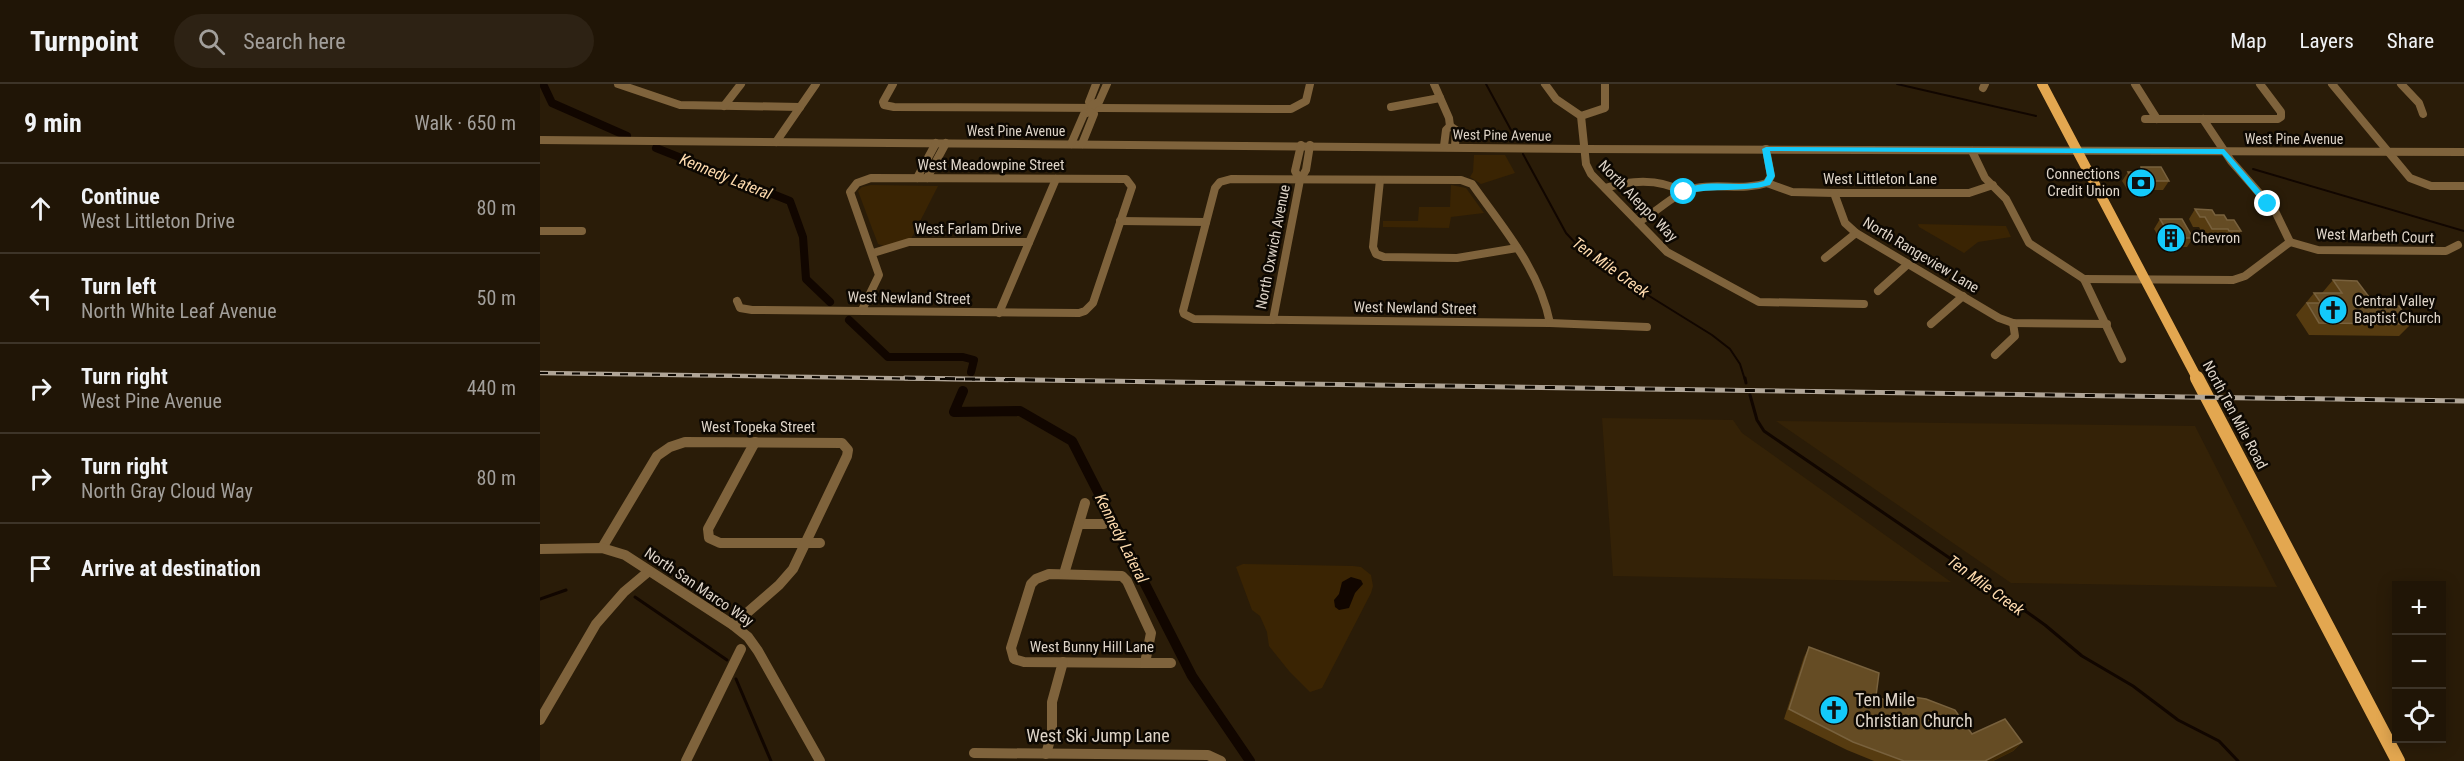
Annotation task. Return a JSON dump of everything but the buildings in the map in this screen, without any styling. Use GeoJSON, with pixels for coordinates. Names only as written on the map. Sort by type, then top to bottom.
{"type":"FeatureCollection","features":[{"type":"Feature","properties":{"kind":"main road","name":"North Ten Mile Road"},"geometry":{"type":"LineString","coordinates":[[2042,84],[2398,761]]}},
{"type":"Feature","properties":{"kind":"street"},"geometry":{"type":"LineString","coordinates":[[618,84],[672,104],[800,107]]}},
{"type":"Feature","properties":{"kind":"street"},"geometry":{"type":"LineString","coordinates":[[724,106],[741,84]]}},
{"type":"Feature","properties":{"kind":"street"},"geometry":{"type":"LineString","coordinates":[[776,142],[816,84]]}},
{"type":"Feature","properties":{"kind":"street"},"geometry":{"type":"LineString","coordinates":[[893,84],[884,99],[884,105],[894,107],[1291,109],[1302,106],[1307,101],[1310,84]]}},
{"type":"Feature","properties":{"kind":"street"},"geometry":{"type":"LineString","coordinates":[[1082,144],[1094,114],[1089,102],[1096,84]]}},
{"type":"Feature","properties":{"kind":"street"},"geometry":{"type":"LineString","coordinates":[[1071,144],[1084,114],[1099,102],[1107,84]]}},
{"type":"Feature","properties":{"kind":"street"},"geometry":{"type":"LineString","coordinates":[[1434,84],[1449,118],[1450,126],[1456,130],[1455,146]]}},
{"type":"Feature","properties":{"kind":"street"},"geometry":{"type":"LineString","coordinates":[[1545,84],[1556,99],[1581,116],[1605,108],[1605,84]]}},
{"type":"Feature","properties":{"kind":"street"},"geometry":{"type":"LineString","coordinates":[[2135,84],[2157,119]]}},
{"type":"Feature","properties":{"kind":"street"},"geometry":{"type":"LineString","coordinates":[[2145,119],[2278,119],[2282,117],[2281,112],[2260,84]]}},
{"type":"Feature","properties":{"kind":"street"},"geometry":{"type":"LineString","coordinates":[[2332,84],[2410,178],[2432,186],[2464,186]]}},
{"type":"Feature","properties":{"kind":"street"},"geometry":{"type":"LineString","coordinates":[[2401,84],[2419,103],[2423,114]]}},
{"type":"Feature","properties":{"kind":"street"},"geometry":{"type":"LineString","coordinates":[[1391,107],[1440,98]]}},
{"type":"Feature","properties":{"kind":"street","name":"North Aleppo Way"},"geometry":{"type":"LineString","coordinates":[[1581,116],[1588,169],[1676,258],[1759,302],[1864,304]]}},
{"type":"Feature","properties":{"kind":"street"},"geometry":{"type":"LineString","coordinates":[[2084,279],[2240,279],[2290,242],[2288,233],[2258,190],[2224,151],[2203,119]]}},
{"type":"Feature","properties":{"kind":"street"},"geometry":{"type":"LineString","coordinates":[[1444,146],[1446,130],[1450,126]]}},
{"type":"Feature","properties":{"kind":"street","name":"West Pine Avenue"},"geometry":{"type":"LineString","coordinates":[[540,140],[1455,146],[1585,149],[2464,152]]}},
{"type":"Feature","properties":{"kind":"street"},"geometry":{"type":"LineString","coordinates":[[916,178],[936,143]]}},
{"type":"Feature","properties":{"kind":"street"},"geometry":{"type":"LineString","coordinates":[[927,178],[946,143]]}},
{"type":"Feature","properties":{"kind":"street","name":"North Oxwich Avenue"},"geometry":{"type":"LineString","coordinates":[[1300,145],[1295,171],[1300,180]]}},
{"type":"Feature","properties":{"kind":"street","name":"North Oxwich Avenue"},"geometry":{"type":"LineString","coordinates":[[1273,320],[1300,180],[1306,170],[1310,146]]}},
{"type":"Feature","properties":{"kind":"street"},"geometry":{"type":"LineString","coordinates":[[1638,222],[1684,192],[1702,187],[1754,187],[1767,183],[1771,176],[1766,149]]}},
{"type":"Feature","properties":{"kind":"street"},"geometry":{"type":"LineString","coordinates":[[1972,151],[1985,178],[2006,199],[2029,243],[2084,279],[2122,359]]}},
{"type":"Feature","properties":{"kind":"street","name":"West Meadowpine Street"},"geometry":{"type":"LineString","coordinates":[[873,253],[850,192],[857,183],[872,178],[1126,179],[1132,187],[1120,221]]}},
{"type":"Feature","properties":{"kind":"street"},"geometry":{"type":"LineString","coordinates":[[999,312],[1056,179]]}},
{"type":"Feature","properties":{"kind":"street"},"geometry":{"type":"LineString","coordinates":[[1120,221],[1206,222],[1215,188],[1220,182],[1231,179],[1467,181],[1472,184],[1536,275],[1549,310],[1550,323]]}},
{"type":"Feature","properties":{"kind":"street"},"geometry":{"type":"LineString","coordinates":[[1380,180],[1373,248],[1376,254],[1384,257],[1457,258],[1517,249]]}},
{"type":"Feature","properties":{"kind":"street"},"geometry":{"type":"LineString","coordinates":[[1605,188],[1622,183],[1666,183],[1684,192]]}},
{"type":"Feature","properties":{"kind":"street","name":"West Littleton Lane"},"geometry":{"type":"LineString","coordinates":[[1767,183],[1792,192],[1834,193],[1969,193],[1993,186]]}},
{"type":"Feature","properties":{"kind":"street","name":"North Rangeview Lane"},"geometry":{"type":"LineString","coordinates":[[1834,193],[1845,223],[1856,233],[1999,318],[2013,323]]}},
{"type":"Feature","properties":{"kind":"street","name":"West Newland Street"},"geometry":{"type":"LineString","coordinates":[[737,300],[740,308],[752,309],[1073,314],[1085,311],[1093,303],[1120,221]]}},
{"type":"Feature","properties":{"kind":"street","name":"West Newland Street"},"geometry":{"type":"LineString","coordinates":[[1206,222],[1183,306],[1184,314],[1194,319],[1618,324],[1647,327]]}},
{"type":"Feature","properties":{"kind":"street"},"geometry":{"type":"LineString","coordinates":[[540,231],[582,231]]}},
{"type":"Feature","properties":{"kind":"street"},"geometry":{"type":"LineString","coordinates":[[1825,258],[1856,233]]}},
{"type":"Feature","properties":{"kind":"street","name":"West Farlam Drive"},"geometry":{"type":"LineString","coordinates":[[873,253],[909,242],[1029,242]]}},
{"type":"Feature","properties":{"kind":"street","name":"West Marbeth Court"},"geometry":{"type":"LineString","coordinates":[[2290,242],[2318,250],[2446,251],[2458,244]]}},
{"type":"Feature","properties":{"kind":"street"},"geometry":{"type":"LineString","coordinates":[[862,310],[879,275],[873,253]]}},
{"type":"Feature","properties":{"kind":"street"},"geometry":{"type":"LineString","coordinates":[[1878,291],[1908,264]]}},
{"type":"Feature","properties":{"kind":"street"},"geometry":{"type":"LineString","coordinates":[[1931,324],[1963,296]]}},
{"type":"Feature","properties":{"kind":"street"},"geometry":{"type":"LineString","coordinates":[[1995,355],[2015,336],[2013,323],[2107,324]]}},
{"type":"Feature","properties":{"kind":"street","name":"West Topeka Street"},"geometry":{"type":"LineString","coordinates":[[602,548],[657,456],[670,447],[685,442],[835,442],[846,446],[847,456],[806,543]]}},
{"type":"Feature","properties":{"kind":"street"},"geometry":{"type":"LineString","coordinates":[[755,442],[708,529],[709,538],[720,543],[820,543]]}},
{"type":"Feature","properties":{"kind":"street"},"geometry":{"type":"LineString","coordinates":[[1085,503],[1064,574],[1122,576],[1127,581],[1150,628],[1145,663]]}},
{"type":"Feature","properties":{"kind":"street"},"geometry":{"type":"LineString","coordinates":[[1079,524],[1104,524]]}},
{"type":"Feature","properties":{"kind":"street"},"geometry":{"type":"LineString","coordinates":[[733,626],[789,574],[806,543]]}},
{"type":"Feature","properties":{"kind":"street"},"geometry":{"type":"LineString","coordinates":[[540,549],[602,548]]}},
{"type":"Feature","properties":{"kind":"street","name":"North San Marco Way"},"geometry":{"type":"LineString","coordinates":[[602,548],[625,555],[748,637],[820,761]]}},
{"type":"Feature","properties":{"kind":"street"},"geometry":{"type":"LineString","coordinates":[[540,720],[596,624],[624,592],[649,571]]}},
{"type":"Feature","properties":{"kind":"street","name":"West Bunny Hill Lane"},"geometry":{"type":"LineString","coordinates":[[1064,574],[1049,574],[1036,579],[1029,590],[1011,648],[1014,659],[1024,662],[1171,663]]}},
{"type":"Feature","properties":{"kind":"street"},"geometry":{"type":"LineString","coordinates":[[686,761],[741,649]]}},
{"type":"Feature","properties":{"kind":"street"},"geometry":{"type":"LineString","coordinates":[[1046,754],[1052,733],[1052,702],[1063,662]]}},
{"type":"Feature","properties":{"kind":"street","name":"West Ski Jump Lane"},"geometry":{"type":"LineString","coordinates":[[974,753],[1009,757],[1046,754],[1208,755],[1221,760]]}},
{"type":"Feature","properties":{"kind":"shaded area"},"geometry":{"type":"Polygon","coordinates":[[[1474,155],[1505,155],[1515,173],[1481,184],[1470,177],[1473,172],[1474,155]]]}},
{"type":"Feature","properties":{"kind":"shaded area"},"geometry":{"type":"Polygon","coordinates":[[[871,185],[938,186],[911,239],[884,246],[878,244],[858,191],[862,187],[871,185]]]}},
{"type":"Feature","properties":{"kind":"shaded area"},"geometry":{"type":"Polygon","coordinates":[[[1451,185],[1466,188],[1484,213],[1451,217],[1449,228],[1383,227],[1383,221],[1418,221],[1419,207],[1450,207],[1451,185]]]}},
{"type":"Feature","properties":{"kind":"shaded area"},"geometry":{"type":"Polygon","coordinates":[[[1918,224],[2006,226],[2011,237],[1978,242],[1964,253],[1919,227],[1918,224]]]}},
{"type":"Feature","properties":{"kind":"shaded area"},"geometry":{"type":"Polygon","coordinates":[[[1602,418],[1733,420],[1742,433],[1951,582],[1613,576],[1602,418]]]}},
{"type":"Feature","properties":{"kind":"shaded area"},"geometry":{"type":"Polygon","coordinates":[[[1776,421],[2195,426],[2277,587],[2011,583],[1776,421]]]}},
{"type":"Feature","properties":{"kind":"shaded area"},"geometry":{"type":"Polygon","coordinates":[[[1243,564],[1353,566],[1361,567],[1371,575],[1373,586],[1371,593],[1322,688],[1310,692],[1269,646],[1267,632],[1260,616],[1252,610],[1236,567],[1243,564]]]}},
{"type":"Feature","properties":{"kind":"shaded area"},"geometry":{"type":"Polygon","coordinates":[[[1351,577],[1361,580],[1363,584],[1355,593],[1349,608],[1339,610],[1335,607],[1334,600],[1339,594],[1342,582],[1351,577]]]}},
{"type":"Feature","properties":{"kind":"waterway","name":"Kennedy Lateral"},"geometry":{"type":"LineString","coordinates":[[543,84],[552,103],[627,136]]}},
{"type":"Feature","properties":{"kind":"waterway","name":"Ten Mile Creek"},"geometry":{"type":"LineString","coordinates":[[1486,84],[1517,141]]}},
{"type":"Feature","properties":{"kind":"waterway"},"geometry":{"type":"LineString","coordinates":[[1897,84],[2036,116]]}},
{"type":"Feature","properties":{"kind":"waterway","name":"Kennedy Lateral"},"geometry":{"type":"LineString","coordinates":[[656,148],[790,201],[803,237],[806,279],[830,302]]}},
{"type":"Feature","properties":{"kind":"waterway","name":"Ten Mile Creek"},"geometry":{"type":"LineString","coordinates":[[1523,154],[1566,233],[1580,248],[1617,276],[1712,335],[1730,349],[1740,364],[1745,380]]}},
{"type":"Feature","properties":{"kind":"waterway"},"geometry":{"type":"LineString","coordinates":[[2253,169],[2464,231]]}},
{"type":"Feature","properties":{"kind":"waterway","name":"Kennedy Lateral"},"geometry":{"type":"LineString","coordinates":[[849,320],[888,357],[963,357],[974,360],[971,372]]}},
{"type":"Feature","properties":{"kind":"waterway","name":"Ten Mile Creek"},"geometry":{"type":"LineString","coordinates":[[1745,378],[1746,383]]}},
{"type":"Feature","properties":{"kind":"waterway","name":"Kennedy Lateral"},"geometry":{"type":"LineString","coordinates":[[963,391],[954,412],[1020,411],[1072,441],[1192,676],[1250,761]]}},
{"type":"Feature","properties":{"kind":"waterway","name":"Ten Mile Creek"},"geometry":{"type":"LineString","coordinates":[[1750,395],[1757,420],[1764,431],[1989,585],[2045,625],[2082,656],[2133,686],[2178,720],[2219,741],[2238,761]]}},
{"type":"Feature","properties":{"kind":"waterway"},"geometry":{"type":"LineString","coordinates":[[540,599],[566,590]]}},
{"type":"Feature","properties":{"kind":"waterway"},"geometry":{"type":"LineString","coordinates":[[635,597],[727,660]]}},
{"type":"Feature","properties":{"kind":"waterway"},"geometry":{"type":"LineString","coordinates":[[736,679],[771,761]]}},
{"type":"Feature","properties":{"kind":"railway"},"geometry":{"type":"LineString","coordinates":[[540,373],[1008,380]]}},
{"type":"Feature","properties":{"kind":"railway"},"geometry":{"type":"LineString","coordinates":[[905,378],[2464,401]]}},
{"type":"Feature","properties":{"kind":"place","name":"Connections Credit Union"},"geometry":{"type":"Point","coordinates":[2141,183]}},
{"type":"Feature","properties":{"kind":"place","name":"Chevron"},"geometry":{"type":"Point","coordinates":[2171,238]}},
{"type":"Feature","properties":{"kind":"place","name":"Central Valley Baptist Church"},"geometry":{"type":"Point","coordinates":[2333,310]}},
{"type":"Feature","properties":{"kind":"place","name":"Ten Mile Christian Church"},"geometry":{"type":"Point","coordinates":[1834,710]}},
{"type":"Feature","properties":{"kind":"route"},"geometry":{"type":"LineString","coordinates":[[1684,192],[1702,187],[1754,187],[1767,183],[1771,176],[1766,149],[2224,151],[2268,204]]}}]}
